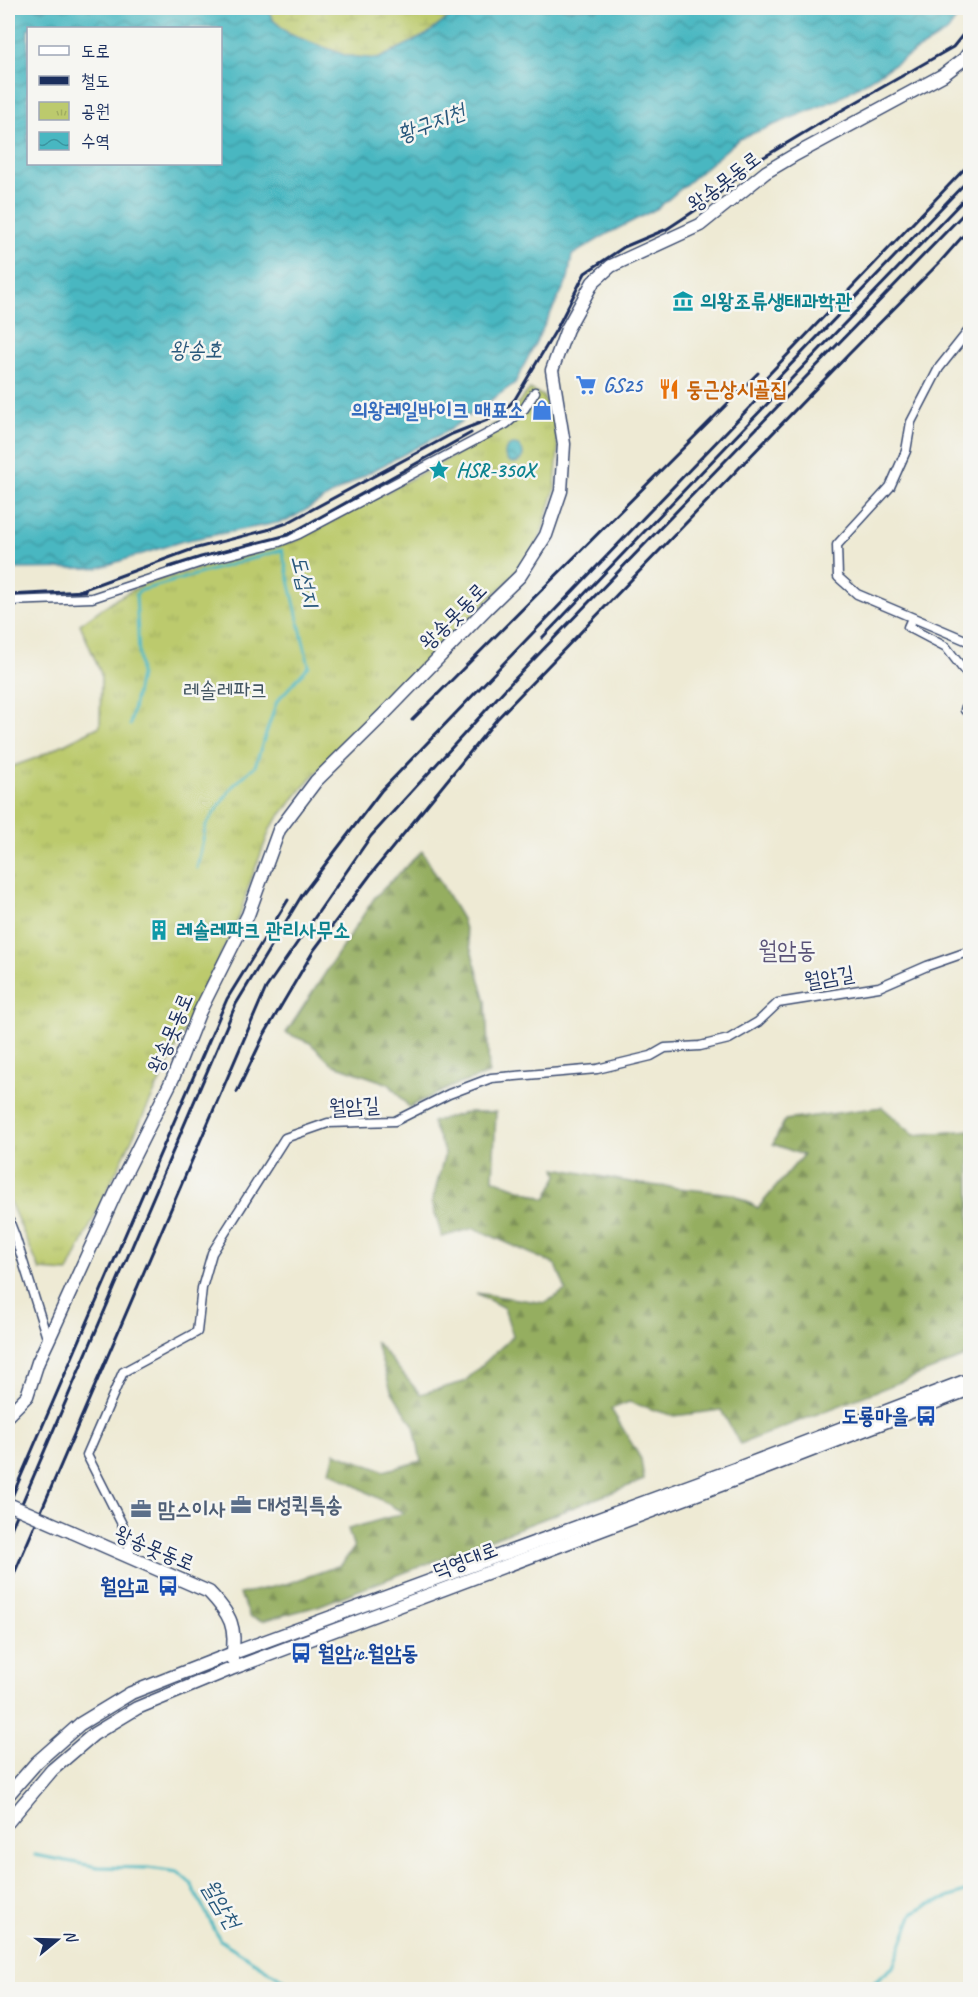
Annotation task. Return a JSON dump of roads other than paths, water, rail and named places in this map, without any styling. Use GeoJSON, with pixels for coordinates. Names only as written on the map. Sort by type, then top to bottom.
{"type":"FeatureCollection","features":[{"type":"Feature","properties":{"kind":"street","name":"왕송못동로"},"geometry":{"type":"LineString","coordinates":[[8,1415],[27,1396],[38,1362],[116,1192],[173,1078],[199,1013],[248,915],[279,830],[316,781],[520,576],[546,535],[561,492],[564,444],[552,370],[567,329],[593,282],[610,266],[700,225],[766,172],[942,75],[964,59],[970,51]]}},
{"type":"Feature","properties":{"kind":"street"},"geometry":{"type":"LineString","coordinates":[[970,329],[939,368],[911,422],[906,452],[890,487],[837,545],[838,577],[857,594],[910,622],[946,647],[970,678]]}},
{"type":"Feature","properties":{"kind":"street"},"geometry":{"type":"LineString","coordinates":[[8,601],[92,598],[211,560],[279,542],[299,534],[506,424],[524,409],[535,392]]}},
{"type":"Feature","properties":{"kind":"street"},"geometry":{"type":"LineString","coordinates":[[910,622],[970,642]]}},
{"type":"Feature","properties":{"kind":"street"},"geometry":{"type":"LineString","coordinates":[[970,693],[965,710],[970,712]]}},
{"type":"Feature","properties":{"kind":"street","name":"월암길"},"geometry":{"type":"LineString","coordinates":[[131,1559],[128,1534],[87,1455],[123,1372],[197,1332],[202,1288],[212,1253],[285,1138],[328,1123],[395,1121],[449,1094],[491,1078],[597,1069],[651,1056],[665,1048],[700,1047],[729,1039],[758,1022],[778,1004],[879,987],[927,966],[970,951]]}},
{"type":"Feature","properties":{"kind":"street"},"geometry":{"type":"LineString","coordinates":[[8,1218],[48,1341]]}},
{"type":"Feature","properties":{"kind":"street","name":"덕영대로"},"geometry":{"type":"LineString","coordinates":[[8,1795],[38,1762],[80,1724],[131,1693],[233,1653],[738,1468],[970,1379]]}},
{"type":"Feature","properties":{"kind":"street","name":"덕영대로"},"geometry":{"type":"LineString","coordinates":[[8,1822],[52,1770],[94,1734],[137,1708],[231,1669],[970,1389]]}},
{"type":"Feature","properties":{"kind":"street","name":"왕송못동로"},"geometry":{"type":"LineString","coordinates":[[8,1504],[209,1592],[224,1607],[234,1632],[231,1669]]}},
{"type":"Feature","properties":{"kind":"water","name":"왕송호"},"geometry":{"type":"Polygon","coordinates":[[[8,8],[267,8],[273,20],[289,34],[347,56],[378,59],[426,35],[451,16],[472,8],[964,8],[947,32],[838,99],[739,139],[658,208],[572,255],[568,279],[515,383],[449,430],[361,477],[287,521],[183,541],[98,568],[8,569],[8,8]]]}},
{"type":"Feature","properties":{"kind":"water"},"geometry":{"type":"Polygon","coordinates":[[[510,445],[518,445],[523,450],[521,461],[510,463],[505,458],[505,450],[510,445]]]}},
{"type":"Feature","properties":{"kind":"waterway","name":"도섭지"},"geometry":{"type":"LineString","coordinates":[[130,725],[140,675],[136,595],[139,591],[282,550],[309,666],[277,701],[255,766],[233,786],[206,825],[197,868]]}},
{"type":"Feature","properties":{"kind":"waterway","name":"월암천"},"geometry":{"type":"LineString","coordinates":[[35,1855],[98,1867],[148,1868],[178,1872],[191,1884],[220,1940],[299,1990]]}},
{"type":"Feature","properties":{"kind":"waterway","name":"월암천"},"geometry":{"type":"LineString","coordinates":[[865,1990],[893,1967],[913,1913],[928,1905],[970,1890]]}},
{"type":"Feature","properties":{"kind":"railway"},"geometry":{"type":"LineString","coordinates":[[79,591],[193,549],[287,523],[452,434],[500,415],[515,399],[556,330],[585,273],[624,247],[667,229],[711,200],[754,163],[953,47],[970,26]]}},
{"type":"Feature","properties":{"kind":"railway"},"geometry":{"type":"LineString","coordinates":[[755,389],[970,163]]}},
{"type":"Feature","properties":{"kind":"railway"},"geometry":{"type":"LineString","coordinates":[[8,1536],[236,1004],[302,895],[381,791],[970,178]]}},
{"type":"Feature","properties":{"kind":"railway"},"geometry":{"type":"LineString","coordinates":[[542,638],[970,193]]}},
{"type":"Feature","properties":{"kind":"railway"},"geometry":{"type":"LineString","coordinates":[[8,1588],[266,988],[371,836],[507,687],[970,207]]}},
{"type":"Feature","properties":{"kind":"railway"},"geometry":{"type":"LineString","coordinates":[[237,1092],[264,1035],[314,950],[371,874],[497,719],[940,262],[970,228]]}},
{"type":"Feature","properties":{"kind":"railway"},"geometry":{"type":"LineString","coordinates":[[412,720],[758,373]]}},
{"type":"Feature","properties":{"kind":"railway"},"geometry":{"type":"LineString","coordinates":[[169,567],[288,535],[471,433]]}},
{"type":"Feature","properties":{"kind":"railway"},"geometry":{"type":"LineString","coordinates":[[8,595],[85,591]]}},
{"type":"Feature","properties":{"kind":"railway"},"geometry":{"type":"LineString","coordinates":[[8,1506],[227,999],[288,900]]}},
{"type":"Feature","properties":{"kind":"place","name":"의왕조류생태과학관"},"geometry":{"type":"Point","coordinates":[683,301]}},
{"type":"Feature","properties":{"kind":"place","name":"GS25"},"geometry":{"type":"Point","coordinates":[586,385]}},
{"type":"Feature","properties":{"kind":"place","name":"둥근상시골집"},"geometry":{"type":"Point","coordinates":[669,389]}},
{"type":"Feature","properties":{"kind":"place","name":"의왕레일바이크 매표소"},"geometry":{"type":"Point","coordinates":[542,410]}},
{"type":"Feature","properties":{"kind":"place","name":"HSR-350X"},"geometry":{"type":"Point","coordinates":[439,470]}},
{"type":"Feature","properties":{"kind":"place","name":"레솔레파크 관리사무소"},"geometry":{"type":"Point","coordinates":[159,930]}},
{"type":"Feature","properties":{"kind":"place","name":"도룡마을"},"geometry":{"type":"Point","coordinates":[926,1416]}},
{"type":"Feature","properties":{"kind":"place","name":"대성퀵특송"},"geometry":{"type":"Point","coordinates":[241,1505]}},
{"type":"Feature","properties":{"kind":"place","name":"맘스이사"},"geometry":{"type":"Point","coordinates":[141,1509]}},
{"type":"Feature","properties":{"kind":"place","name":"월암교"},"geometry":{"type":"Point","coordinates":[168,1586]}},
{"type":"Feature","properties":{"kind":"place","name":"월암ic.월암동"},"geometry":{"type":"Point","coordinates":[301,1653]}},
{"type":"Feature","properties":{"kind":"district","name":"월암동"},"geometry":{"type":"Point","coordinates":[787,950]}},
{"type":"Feature","properties":{"kind":"water label","name":"황구지천"},"geometry":{"type":"Point","coordinates":[431,123]}},
{"type":"Feature","properties":{"kind":"park label","name":"레솔레파크"},"geometry":{"type":"Point","coordinates":[225,690]}}]}
